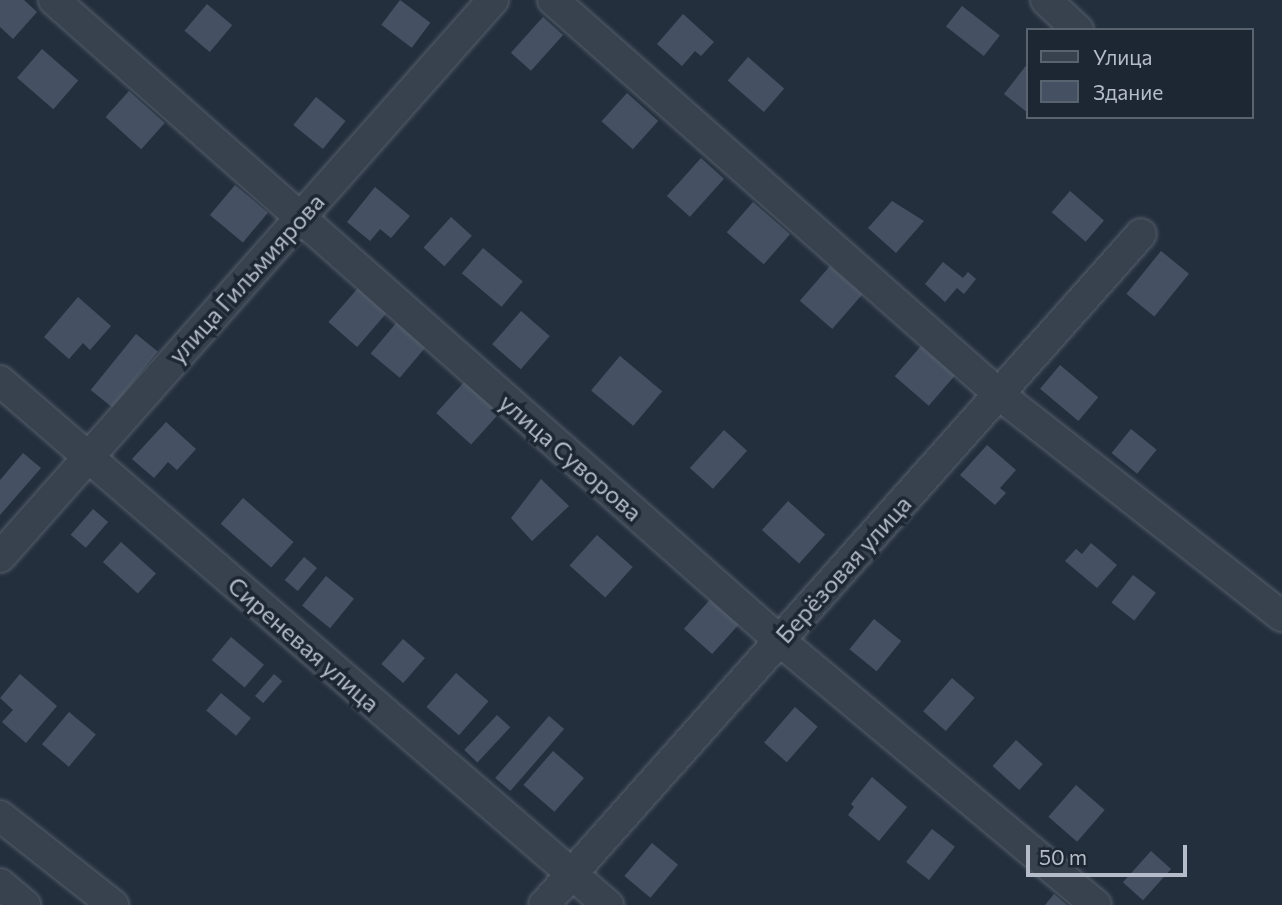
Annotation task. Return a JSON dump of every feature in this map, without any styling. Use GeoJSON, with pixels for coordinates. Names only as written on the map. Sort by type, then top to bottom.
{"type":"FeatureCollection","features":[{"type":"Feature","properties":{"kind":"street","name":"улица Суворова"},"geometry":{"type":"LineString","coordinates":[[54,0],[779,639],[1096,905]]}},
{"type":"Feature","properties":{"kind":"street","name":"улица Гильмиярова"},"geometry":{"type":"LineString","coordinates":[[0,557],[85,456],[301,219],[493,0]]}},
{"type":"Feature","properties":{"kind":"street"},"geometry":{"type":"LineString","coordinates":[[553,0],[1001,396],[1282,616]]}},
{"type":"Feature","properties":{"kind":"street"},"geometry":{"type":"LineString","coordinates":[[1046,0],[1076,28]]}},
{"type":"Feature","properties":{"kind":"street","name":"Берёзовая улица"},"geometry":{"type":"LineString","coordinates":[[544,905],[779,639],[1001,396],[1141,234]]}},
{"type":"Feature","properties":{"kind":"street","name":"Сиреневая улица"},"geometry":{"type":"LineString","coordinates":[[0,381],[608,905]]}},
{"type":"Feature","properties":{"kind":"street"},"geometry":{"type":"LineString","coordinates":[[0,816],[113,905]]}},
{"type":"Feature","properties":{"kind":"street"},"geometry":{"type":"LineString","coordinates":[[0,884],[25,905]]}},
{"type":"Feature","properties":{"kind":"building"},"geometry":{"type":"Polygon","coordinates":[[[0,0],[24,0],[37,12],[13,39],[0,27],[0,0]]]}},
{"type":"Feature","properties":{"kind":"building"},"geometry":{"type":"Polygon","coordinates":[[[400,0],[430,23],[412,48],[381,25],[400,0]]]}},
{"type":"Feature","properties":{"kind":"building"},"geometry":{"type":"Polygon","coordinates":[[[207,4],[232,25],[210,52],[185,31],[207,4]]]}},
{"type":"Feature","properties":{"kind":"building"},"geometry":{"type":"Polygon","coordinates":[[[962,6],[1000,36],[984,56],[946,26],[962,6]]]}},
{"type":"Feature","properties":{"kind":"building"},"geometry":{"type":"Polygon","coordinates":[[[683,14],[714,42],[701,56],[695,51],[682,66],[657,44],[683,14]]]}},
{"type":"Feature","properties":{"kind":"building"},"geometry":{"type":"Polygon","coordinates":[[[543,17],[563,35],[531,71],[511,53],[543,17]]]}},
{"type":"Feature","properties":{"kind":"building"},"geometry":{"type":"Polygon","coordinates":[[[42,49],[78,80],[53,109],[17,78],[42,49]]]}},
{"type":"Feature","properties":{"kind":"building"},"geometry":{"type":"Polygon","coordinates":[[[748,57],[784,88],[764,112],[728,80],[748,57]]]}},
{"type":"Feature","properties":{"kind":"building"},"geometry":{"type":"Polygon","coordinates":[[[1026,66],[1026,111],[1004,94],[1026,66]]]}},
{"type":"Feature","properties":{"kind":"building"},"geometry":{"type":"Polygon","coordinates":[[[129,91],[165,123],[141,149],[106,117],[129,91]]]}},
{"type":"Feature","properties":{"kind":"building"},"geometry":{"type":"Polygon","coordinates":[[[627,93],[658,121],[633,149],[602,121],[627,93]]]}},
{"type":"Feature","properties":{"kind":"building"},"geometry":{"type":"Polygon","coordinates":[[[316,97],[346,121],[323,149],[293,125],[316,97]]]}},
{"type":"Feature","properties":{"kind":"building"},"geometry":{"type":"Polygon","coordinates":[[[701,158],[724,179],[690,217],[667,196],[701,158]]]}},
{"type":"Feature","properties":{"kind":"building"},"geometry":{"type":"Polygon","coordinates":[[[235,185],[268,213],[243,243],[210,215],[235,185]]]}},
{"type":"Feature","properties":{"kind":"building"},"geometry":{"type":"Polygon","coordinates":[[[375,187],[410,216],[391,238],[380,229],[370,241],[347,222],[375,187]]]}},
{"type":"Feature","properties":{"kind":"building"},"geometry":{"type":"Polygon","coordinates":[[[1070,191],[1104,221],[1086,242],[1052,212],[1070,191]]]}},
{"type":"Feature","properties":{"kind":"building"},"geometry":{"type":"Polygon","coordinates":[[[892,201],[924,221],[896,253],[868,228],[892,201]]]}},
{"type":"Feature","properties":{"kind":"building"},"geometry":{"type":"Polygon","coordinates":[[[753,202],[790,234],[764,264],[727,232],[753,202]]]}},
{"type":"Feature","properties":{"kind":"building"},"geometry":{"type":"Polygon","coordinates":[[[451,217],[472,236],[444,266],[424,247],[451,217]]]}},
{"type":"Feature","properties":{"kind":"building"},"geometry":{"type":"Polygon","coordinates":[[[483,248],[523,281],[502,307],[462,273],[483,248]]]}},
{"type":"Feature","properties":{"kind":"building"},"geometry":{"type":"Polygon","coordinates":[[[1161,251],[1189,274],[1154,316],[1126,294],[1161,251]]]}},
{"type":"Feature","properties":{"kind":"building"},"geometry":{"type":"Polygon","coordinates":[[[943,262],[963,278],[968,272],[976,279],[964,294],[957,288],[945,302],[925,284],[943,262]]]}},
{"type":"Feature","properties":{"kind":"building"},"geometry":{"type":"Polygon","coordinates":[[[830,266],[862,294],[832,329],[800,301],[830,266]]]}},
{"type":"Feature","properties":{"kind":"building"},"geometry":{"type":"Polygon","coordinates":[[[358,288],[387,313],[357,347],[328,322],[358,288]]]}},
{"type":"Feature","properties":{"kind":"building"},"geometry":{"type":"Polygon","coordinates":[[[78,297],[111,326],[90,350],[83,343],[69,359],[44,337],[78,297]]]}},
{"type":"Feature","properties":{"kind":"building"},"geometry":{"type":"Polygon","coordinates":[[[521,311],[550,336],[521,369],[492,344],[521,311]]]}},
{"type":"Feature","properties":{"kind":"building"},"geometry":{"type":"Polygon","coordinates":[[[397,322],[426,346],[400,378],[371,353],[397,322]]]}},
{"type":"Feature","properties":{"kind":"building"},"geometry":{"type":"Polygon","coordinates":[[[136,334],[158,352],[112,408],[91,390],[136,334]]]}},
{"type":"Feature","properties":{"kind":"building"},"geometry":{"type":"Polygon","coordinates":[[[921,346],[955,376],[929,406],[895,376],[921,346]]]}},
{"type":"Feature","properties":{"kind":"building"},"geometry":{"type":"Polygon","coordinates":[[[620,356],[662,391],[633,426],[591,390],[620,356]]]}},
{"type":"Feature","properties":{"kind":"building"},"geometry":{"type":"Polygon","coordinates":[[[1060,365],[1098,397],[1078,421],[1040,389],[1060,365]]]}},
{"type":"Feature","properties":{"kind":"building"},"geometry":{"type":"Polygon","coordinates":[[[465,381],[500,412],[471,444],[436,413],[465,381]]]}},
{"type":"Feature","properties":{"kind":"building"},"geometry":{"type":"Polygon","coordinates":[[[166,422],[196,449],[177,470],[168,462],[154,478],[132,459],[166,422]]]}},
{"type":"Feature","properties":{"kind":"building"},"geometry":{"type":"Polygon","coordinates":[[[1131,429],[1157,450],[1137,474],[1111,453],[1131,429]]]}},
{"type":"Feature","properties":{"kind":"building"},"geometry":{"type":"Polygon","coordinates":[[[724,430],[747,451],[713,489],[690,468],[724,430]]]}},
{"type":"Feature","properties":{"kind":"building"},"geometry":{"type":"Polygon","coordinates":[[[987,445],[1016,470],[1000,488],[1006,493],[995,505],[960,475],[987,445]]]}},
{"type":"Feature","properties":{"kind":"building"},"geometry":{"type":"Polygon","coordinates":[[[23,453],[41,468],[0,515],[0,480],[23,453]]]}},
{"type":"Feature","properties":{"kind":"building"},"geometry":{"type":"Polygon","coordinates":[[[541,479],[569,506],[532,541],[511,518],[541,479]]]}},
{"type":"Feature","properties":{"kind":"building"},"geometry":{"type":"Polygon","coordinates":[[[243,498],[294,542],[271,568],[221,524],[243,498]]]}},
{"type":"Feature","properties":{"kind":"building"},"geometry":{"type":"Polygon","coordinates":[[[788,501],[825,534],[799,563],[762,530],[788,501]]]}},
{"type":"Feature","properties":{"kind":"building"},"geometry":{"type":"Polygon","coordinates":[[[93,509],[108,522],[86,548],[71,535],[93,509]]]}},
{"type":"Feature","properties":{"kind":"building"},"geometry":{"type":"Polygon","coordinates":[[[597,535],[633,567],[605,598],[570,565],[597,535]]]}},
{"type":"Feature","properties":{"kind":"building"},"geometry":{"type":"Polygon","coordinates":[[[121,542],[156,573],[138,594],[103,562],[121,542]]]}},
{"type":"Feature","properties":{"kind":"building"},"geometry":{"type":"Polygon","coordinates":[[[1091,543],[1117,565],[1097,588],[1065,561],[1076,549],[1082,554],[1091,543]]]}},
{"type":"Feature","properties":{"kind":"building"},"geometry":{"type":"Polygon","coordinates":[[[304,557],[317,568],[298,591],[285,580],[304,557]]]}},
{"type":"Feature","properties":{"kind":"building"},"geometry":{"type":"Polygon","coordinates":[[[1133,575],[1156,593],[1134,620],[1111,603],[1133,575]]]}},
{"type":"Feature","properties":{"kind":"building"},"geometry":{"type":"Polygon","coordinates":[[[326,576],[354,599],[330,628],[302,606],[326,576]]]}},
{"type":"Feature","properties":{"kind":"building"},"geometry":{"type":"Polygon","coordinates":[[[716,593],[744,618],[712,654],[684,629],[716,593]]]}},
{"type":"Feature","properties":{"kind":"building"},"geometry":{"type":"Polygon","coordinates":[[[874,619],[901,641],[877,671],[849,649],[874,619]]]}},
{"type":"Feature","properties":{"kind":"building"},"geometry":{"type":"Polygon","coordinates":[[[231,637],[264,665],[245,688],[212,660],[231,637]]]}},
{"type":"Feature","properties":{"kind":"building"},"geometry":{"type":"Polygon","coordinates":[[[403,639],[425,658],[403,683],[381,664],[403,639]]]}},
{"type":"Feature","properties":{"kind":"building"},"geometry":{"type":"Polygon","coordinates":[[[456,673],[488,701],[459,735],[426,707],[456,673]]]}},
{"type":"Feature","properties":{"kind":"building"},"geometry":{"type":"Polygon","coordinates":[[[20,674],[57,706],[26,743],[2,722],[13,710],[0,698],[20,674]]]}},
{"type":"Feature","properties":{"kind":"building"},"geometry":{"type":"Polygon","coordinates":[[[274,674],[282,681],[263,703],[255,696],[274,674]]]}},
{"type":"Feature","properties":{"kind":"building"},"geometry":{"type":"Polygon","coordinates":[[[952,678],[975,698],[946,731],[923,711],[952,678]]]}},
{"type":"Feature","properties":{"kind":"building"},"geometry":{"type":"Polygon","coordinates":[[[221,693],[251,718],[236,736],[206,711],[221,693]]]}},
{"type":"Feature","properties":{"kind":"building"},"geometry":{"type":"Polygon","coordinates":[[[795,707],[818,727],[787,762],[764,742],[795,707]]]}},
{"type":"Feature","properties":{"kind":"building"},"geometry":{"type":"Polygon","coordinates":[[[69,712],[96,734],[69,767],[42,744],[69,712]]]}},
{"type":"Feature","properties":{"kind":"building"},"geometry":{"type":"Polygon","coordinates":[[[497,715],[510,727],[477,762],[464,750],[497,715]]]}},
{"type":"Feature","properties":{"kind":"building"},"geometry":{"type":"Polygon","coordinates":[[[549,716],[564,729],[510,791],[495,778],[549,716]]]}},
{"type":"Feature","properties":{"kind":"building"},"geometry":{"type":"Polygon","coordinates":[[[1016,740],[1043,764],[1019,790],[993,766],[1016,740]]]}},
{"type":"Feature","properties":{"kind":"building"},"geometry":{"type":"Polygon","coordinates":[[[553,751],[584,778],[554,812],[523,785],[553,751]]]}},
{"type":"Feature","properties":{"kind":"building"},"geometry":{"type":"Polygon","coordinates":[[[872,777],[907,807],[879,841],[848,815],[854,807],[851,804],[872,777]]]}},
{"type":"Feature","properties":{"kind":"building"},"geometry":{"type":"Polygon","coordinates":[[[1076,785],[1105,810],[1077,842],[1048,817],[1076,785]]]}},
{"type":"Feature","properties":{"kind":"building"},"geometry":{"type":"Polygon","coordinates":[[[932,829],[955,847],[929,880],[906,862],[932,829]]]}},
{"type":"Feature","properties":{"kind":"building"},"geometry":{"type":"Polygon","coordinates":[[[652,843],[678,865],[650,898],[624,876],[652,843]]]}},
{"type":"Feature","properties":{"kind":"building"},"geometry":{"type":"Polygon","coordinates":[[[1151,851],[1171,869],[1143,900],[1123,882],[1151,851]]]}},
{"type":"Feature","properties":{"kind":"building"},"geometry":{"type":"Polygon","coordinates":[[[1054,894],[1067,905],[1045,905],[1054,894]]]}}]}
